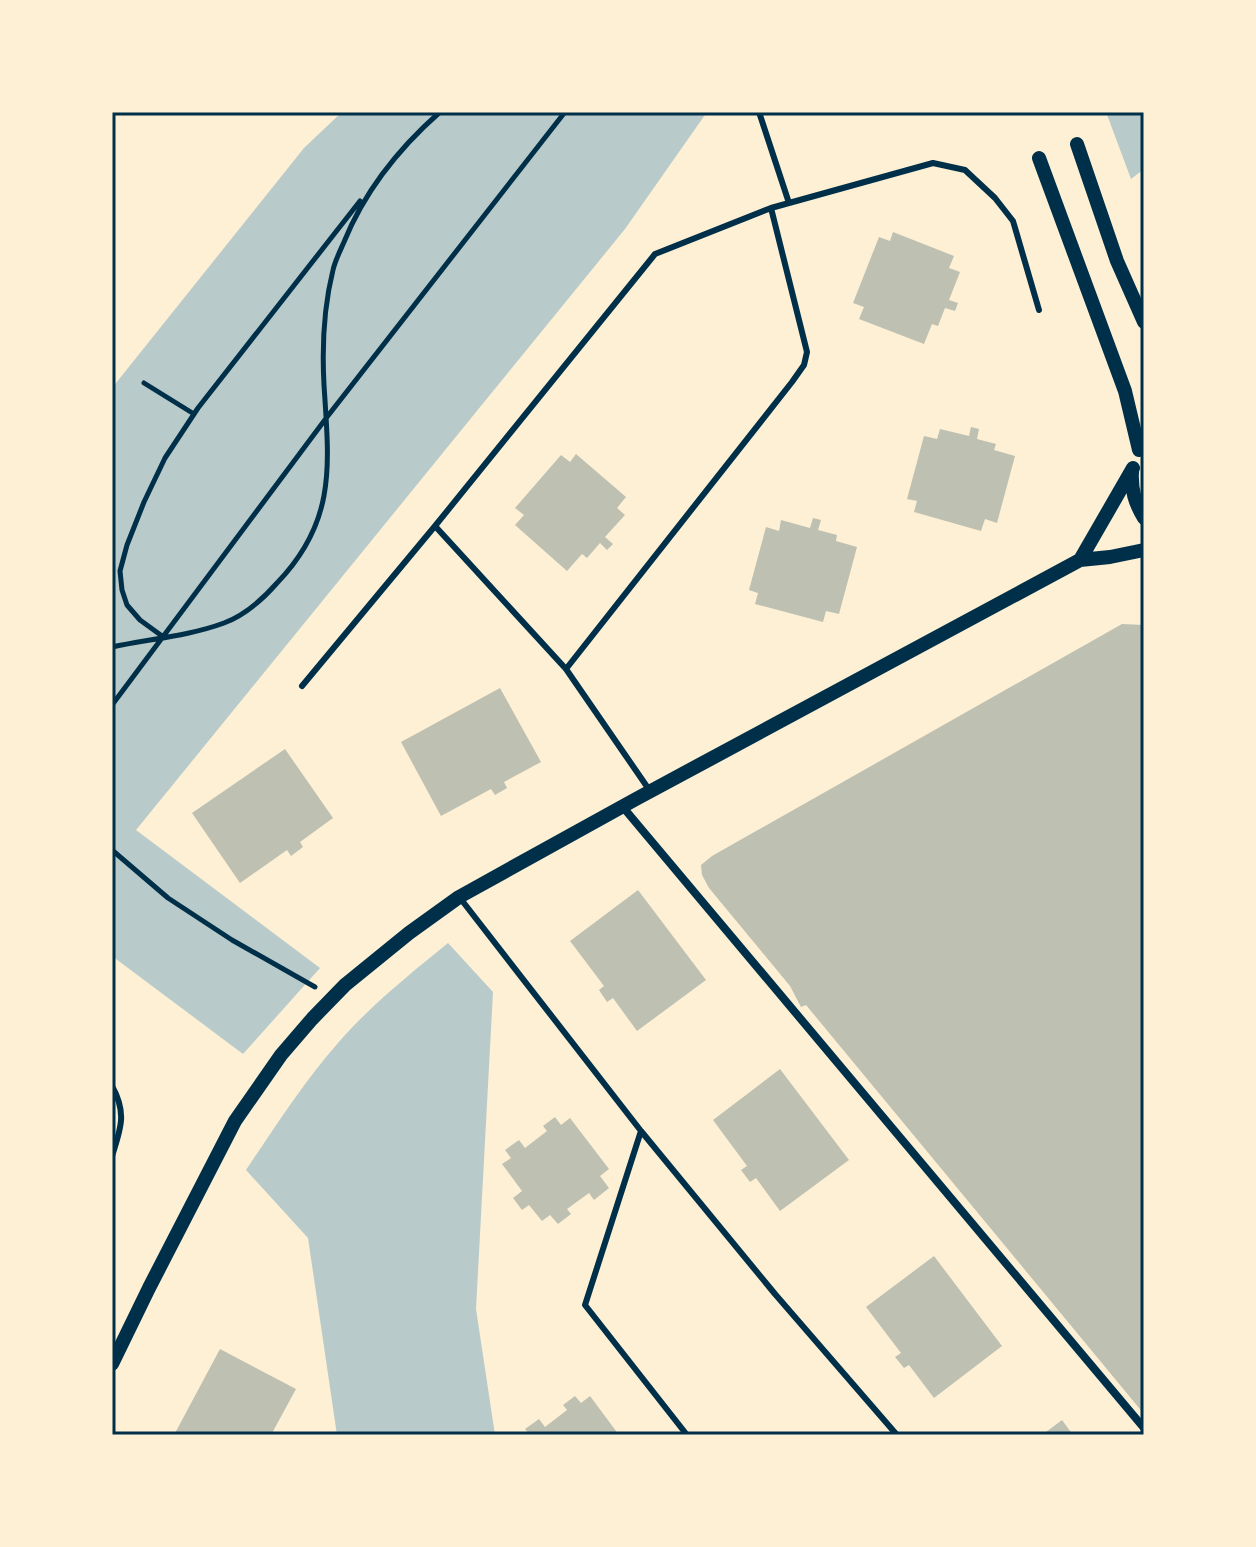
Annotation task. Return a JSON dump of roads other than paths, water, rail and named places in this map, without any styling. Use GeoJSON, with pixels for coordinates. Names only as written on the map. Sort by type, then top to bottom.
{"type":"FeatureCollection","features":[{"type":"Feature","properties":{"kind":"street"},"geometry":{"type":"LineString","coordinates":[[1077,144],[1117,261],[1144,322]]}},
{"type":"Feature","properties":{"kind":"street"},"geometry":{"type":"LineString","coordinates":[[1039,158],[1125,391],[1142,446],[1133,468],[1080,560]]}},
{"type":"Feature","properties":{"kind":"street"},"geometry":{"type":"LineString","coordinates":[[1133,468],[1132,487],[1144,518]]}},
{"type":"Feature","properties":{"kind":"street"},"geometry":{"type":"LineString","coordinates":[[112,1364],[235,1121],[281,1055],[345,985],[409,933],[459,897],[622,806],[1080,560],[1144,550]]}},
{"type":"Feature","properties":{"kind":"street"},"geometry":{"type":"LineString","coordinates":[[622,806],[1144,1428]]}},
{"type":"Feature","properties":{"kind":"lane"},"geometry":{"type":"LineString","coordinates":[[759,112],[789,203]]}},
{"type":"Feature","properties":{"kind":"lane"},"geometry":{"type":"LineString","coordinates":[[302,686],[655,254],[771,208],[933,163],[965,170],[995,198],[1013,221],[1039,310]]}},
{"type":"Feature","properties":{"kind":"lane"},"geometry":{"type":"LineString","coordinates":[[566,669],[804,365],[807,352],[771,208]]}},
{"type":"Feature","properties":{"kind":"lane"},"geometry":{"type":"LineString","coordinates":[[435,526],[566,669],[650,791]]}},
{"type":"Feature","properties":{"kind":"lane"},"geometry":{"type":"LineString","coordinates":[[459,897],[641,1131],[775,1294],[897,1435]]}},
{"type":"Feature","properties":{"kind":"lane"},"geometry":{"type":"LineString","coordinates":[[112,1086],[120,1101],[122,1126],[112,1156]]}},
{"type":"Feature","properties":{"kind":"lane"},"geometry":{"type":"LineString","coordinates":[[641,1131],[585,1305],[687,1435]]}}]}
